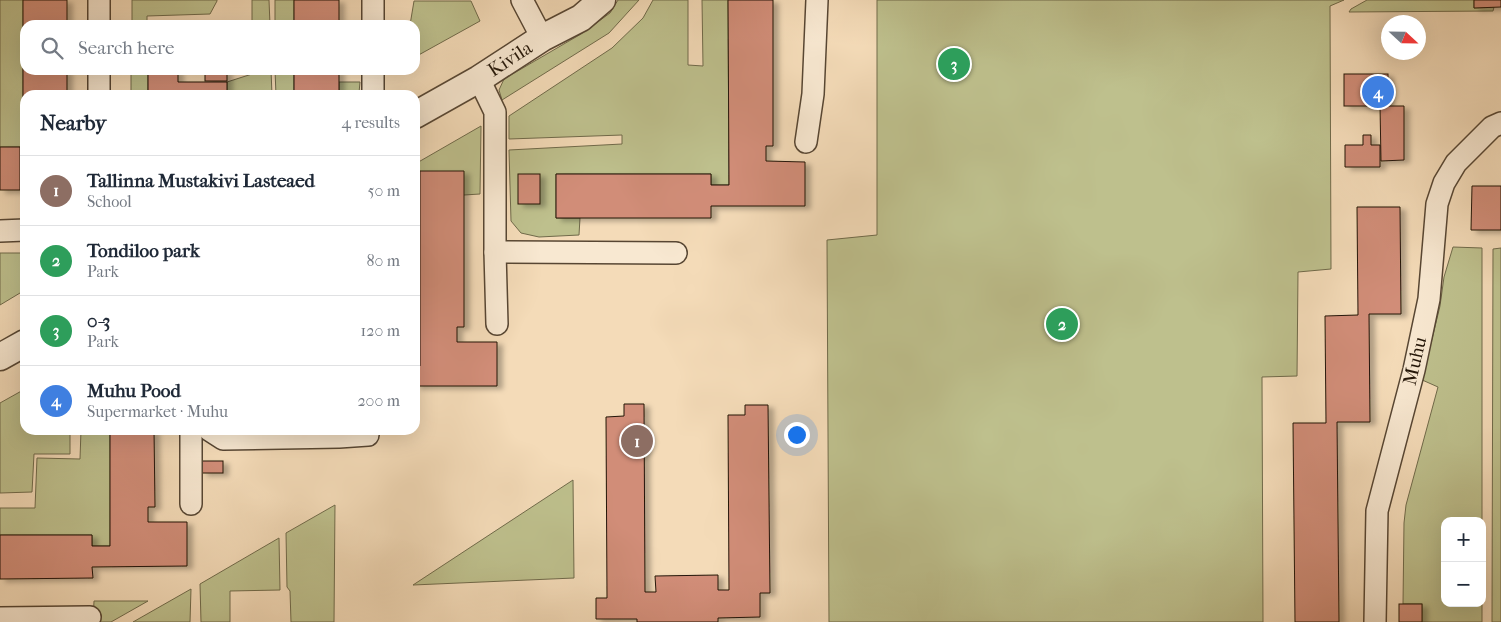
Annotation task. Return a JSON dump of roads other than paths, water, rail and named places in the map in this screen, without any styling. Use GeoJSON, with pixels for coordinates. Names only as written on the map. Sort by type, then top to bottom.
{"type":"FeatureCollection","features":[{"type":"Feature","properties":{"kind":"street"},"geometry":{"type":"LineString","coordinates":[[99,20],[100,0]]}},
{"type":"Feature","properties":{"kind":"street"},"geometry":{"type":"LineString","coordinates":[[372,0],[373,20]]}},
{"type":"Feature","properties":{"kind":"street"},"geometry":{"type":"LineString","coordinates":[[522,0],[542,38]]}},
{"type":"Feature","properties":{"kind":"street","name":"Kivila"},"geometry":{"type":"LineString","coordinates":[[420,112],[479,79],[542,38],[581,18],[602,0]]}},
{"type":"Feature","properties":{"kind":"street"},"geometry":{"type":"LineString","coordinates":[[806,142],[813,94],[817,0]]}},
{"type":"Feature","properties":{"kind":"street"},"geometry":{"type":"LineString","coordinates":[[99,75],[99,90]]}},
{"type":"Feature","properties":{"kind":"street"},"geometry":{"type":"LineString","coordinates":[[373,75],[373,90]]}},
{"type":"Feature","properties":{"kind":"street"},"geometry":{"type":"LineString","coordinates":[[479,79],[495,112],[497,324]]}},
{"type":"Feature","properties":{"kind":"street","name":"Muhu"},"geometry":{"type":"LineString","coordinates":[[1375,622],[1377,511],[1414,370],[1429,299],[1437,204],[1444,183],[1456,163],[1492,127],[1501,123]]}},
{"type":"Feature","properties":{"kind":"street"},"geometry":{"type":"LineString","coordinates":[[0,231],[20,230]]}},
{"type":"Feature","properties":{"kind":"street"},"geometry":{"type":"LineString","coordinates":[[495,252],[676,253]]}},
{"type":"Feature","properties":{"kind":"street"},"geometry":{"type":"LineString","coordinates":[[0,357],[20,346]]}},
{"type":"Feature","properties":{"kind":"street"},"geometry":{"type":"LineString","coordinates":[[191,435],[191,504]]}},
{"type":"Feature","properties":{"kind":"street"},"geometry":{"type":"LineString","coordinates":[[217,435],[223,439],[368,435]]}},
{"type":"Feature","properties":{"kind":"street"},"geometry":{"type":"LineString","coordinates":[[0,618],[90,617]]}},
{"type":"Feature","properties":{"kind":"place","name":"0-3"},"geometry":{"type":"Point","coordinates":[954,64]}},
{"type":"Feature","properties":{"kind":"place","name":"Muhu Pood"},"geometry":{"type":"Point","coordinates":[1378,92]}},
{"type":"Feature","properties":{"kind":"place","name":"Tondiloo park"},"geometry":{"type":"Point","coordinates":[1062,324]}},
{"type":"Feature","properties":{"kind":"place","name":"Tallinna Mustakivi Lasteaed"},"geometry":{"type":"Point","coordinates":[637,441]}}]}
